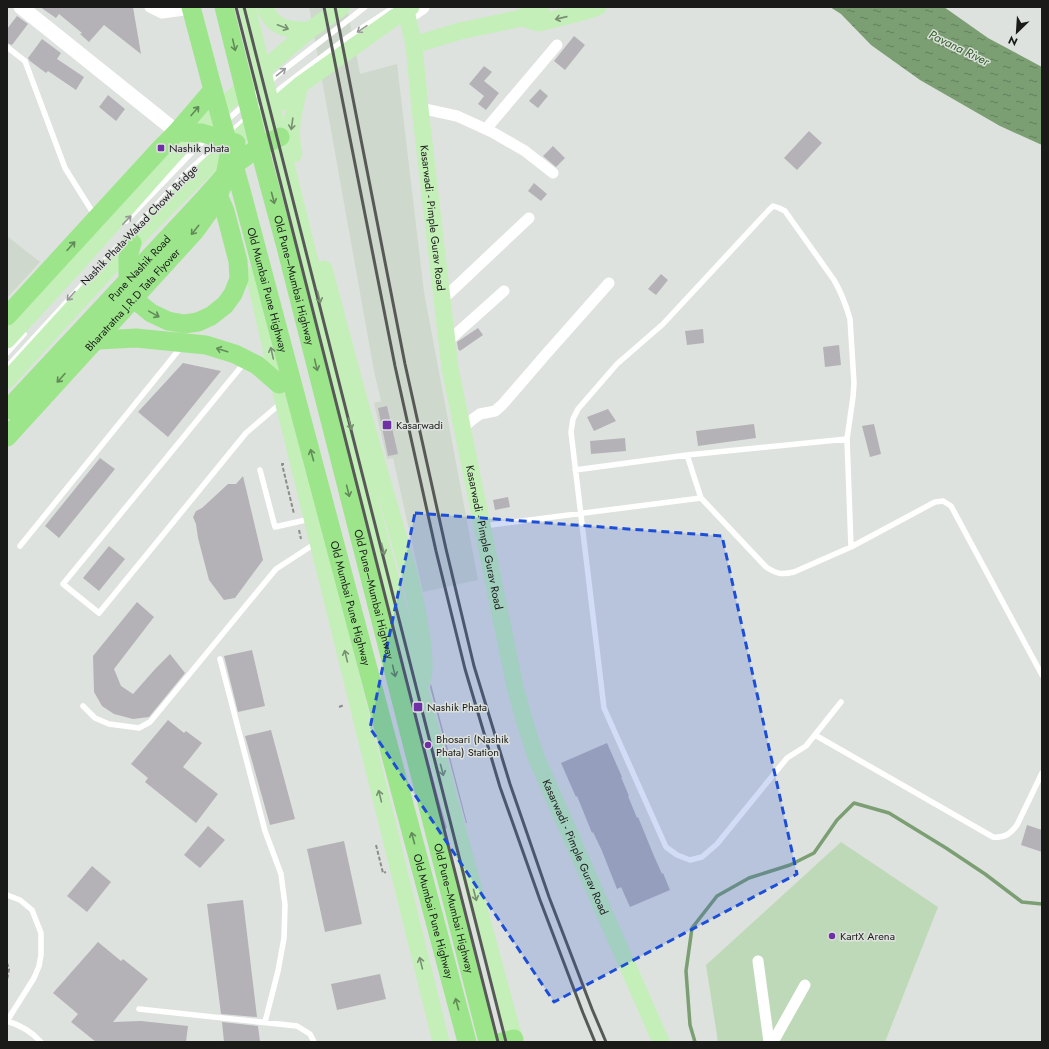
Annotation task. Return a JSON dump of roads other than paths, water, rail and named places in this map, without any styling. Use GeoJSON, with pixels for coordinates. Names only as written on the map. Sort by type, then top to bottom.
{"type":"FeatureCollection","features":[{"type":"Feature","properties":{"kind":"highway","name":"Old Pune–Mumbai Highway"},"geometry":{"type":"LineString","coordinates":[[224,7],[255,150],[265,171],[290,262],[488,1042]]}},
{"type":"Feature","properties":{"kind":"highway","name":"Old Mumbai Pune Highway"},"geometry":{"type":"LineString","coordinates":[[195,8],[213,90],[220,133],[234,165],[467,1042]]}},
{"type":"Feature","properties":{"kind":"highway","name":"Bharatratna J.R.D Tata Flyover"},"geometry":{"type":"LineString","coordinates":[[7,437],[195,231],[213,206],[224,182],[229,154],[231,123],[220,74],[195,8]]}},
{"type":"Feature","properties":{"kind":"highway"},"geometry":{"type":"LineString","coordinates":[[7,316],[177,132],[213,90]]}},
{"type":"Feature","properties":{"kind":"highway"},"geometry":{"type":"LineString","coordinates":[[177,132],[202,133],[217,137],[220,133],[255,150]]}},
{"type":"Feature","properties":{"kind":"highway","name":"Pune Nashik Road"},"geometry":{"type":"LineString","coordinates":[[7,410],[234,165],[255,150],[280,137]]}},
{"type":"Feature","properties":{"kind":"highway"},"geometry":{"type":"LineString","coordinates":[[132,243],[128,257],[128,275],[132,290],[140,304],[151,313],[168,321],[184,324],[198,322],[211,316],[225,305],[233,294],[239,279],[238,261],[225,211],[214,187]]}},
{"type":"Feature","properties":{"kind":"highway"},"geometry":{"type":"LineString","coordinates":[[225,211],[241,191]]}},
{"type":"Feature","properties":{"kind":"highway"},"geometry":{"type":"LineString","coordinates":[[48,365],[75,349],[99,340],[136,338],[206,345],[235,354],[257,366],[281,393]]}},
{"type":"Feature","properties":{"kind":"main road"},"geometry":{"type":"LineString","coordinates":[[247,7],[346,409],[510,1041]]}},
{"type":"Feature","properties":{"kind":"main road"},"geometry":{"type":"LineString","coordinates":[[265,7],[271,19],[276,24],[293,30],[310,30]]}},
{"type":"Feature","properties":{"kind":"main road"},"geometry":{"type":"LineString","coordinates":[[7,340],[76,265],[184,143],[286,50],[310,30],[342,7]]}},
{"type":"Feature","properties":{"kind":"main road"},"geometry":{"type":"LineString","coordinates":[[414,45],[460,31],[522,18],[534,8],[541,7]]}},
{"type":"Feature","properties":{"kind":"main road"},"geometry":{"type":"LineString","coordinates":[[522,18],[539,23],[598,7]]}},
{"type":"Feature","properties":{"kind":"main road"},"geometry":{"type":"LineString","coordinates":[[7,380],[132,243],[195,178],[249,128],[300,85],[404,10]]}},
{"type":"Feature","properties":{"kind":"main road","name":"Kasarwadi - Pimple Gurav Road"},"geometry":{"type":"LineString","coordinates":[[404,10],[414,45],[450,368],[515,687],[536,757],[661,1042]]}},
{"type":"Feature","properties":{"kind":"main road"},"geometry":{"type":"LineString","coordinates":[[300,85],[291,125],[292,147],[359,400],[409,574],[415,600],[425,664],[420,691]]}},
{"type":"Feature","properties":{"kind":"main road"},"geometry":{"type":"LineString","coordinates":[[241,191],[247,241],[281,393],[301,520],[309,541],[440,1042]]}},
{"type":"Feature","properties":{"kind":"street"},"geometry":{"type":"LineString","coordinates":[[21,7],[177,132]]}},
{"type":"Feature","properties":{"kind":"street"},"geometry":{"type":"LineString","coordinates":[[150,7],[162,14],[195,8]]}},
{"type":"Feature","properties":{"kind":"street"},"geometry":{"type":"LineString","coordinates":[[404,10],[422,7]]}},
{"type":"Feature","properties":{"kind":"street"},"geometry":{"type":"LineString","coordinates":[[486,129],[557,46]]}},
{"type":"Feature","properties":{"kind":"street"},"geometry":{"type":"LineString","coordinates":[[420,108],[457,116],[486,129],[525,151],[553,173]]}},
{"type":"Feature","properties":{"kind":"street"},"geometry":{"type":"LineString","coordinates":[[442,300],[529,218]]}},
{"type":"Feature","properties":{"kind":"street"},"geometry":{"type":"LineString","coordinates":[[462,429],[480,414],[495,411],[502,405],[610,283]]}},
{"type":"Feature","properties":{"kind":"street"},"geometry":{"type":"LineString","coordinates":[[447,342],[504,291]]}},
{"type":"Feature","properties":{"kind":"street"},"geometry":{"type":"LineString","coordinates":[[758,961],[769,1042]]}},
{"type":"Feature","properties":{"kind":"street"},"geometry":{"type":"LineString","coordinates":[[773,1042],[805,985]]}},
{"type":"Feature","properties":{"kind":"lane","name":"Nashik Phata-Wakad Chowk Bridge"},"geometry":{"type":"LineString","coordinates":[[120,227],[195,149],[220,133],[277,76],[365,7]]}},
{"type":"Feature","properties":{"kind":"lane","name":"Nashik Phata-Wakad Chowk Bridge"},"geometry":{"type":"LineString","coordinates":[[7,366],[183,176],[233,130],[281,88],[348,37],[404,10]]}},
{"type":"Feature","properties":{"kind":"lane"},"geometry":{"type":"LineString","coordinates":[[7,47],[25,61],[65,168],[96,218]]}},
{"type":"Feature","properties":{"kind":"lane"},"geometry":{"type":"LineString","coordinates":[[841,702],[806,746],[787,758],[717,844],[702,857],[690,860],[677,855],[666,847],[604,708],[571,432],[573,419],[578,409],[617,364],[663,324],[762,216],[773,206],[785,211],[834,280],[850,319],[854,383],[854,397],[847,439],[851,547]]}},
{"type":"Feature","properties":{"kind":"lane"},"geometry":{"type":"LineString","coordinates":[[7,353],[28,330]]}},
{"type":"Feature","properties":{"kind":"lane"},"geometry":{"type":"LineString","coordinates":[[20,546],[184,343]]}},
{"type":"Feature","properties":{"kind":"lane"},"geometry":{"type":"LineString","coordinates":[[246,360],[63,584],[99,613],[246,433],[281,393]]}},
{"type":"Feature","properties":{"kind":"lane"},"geometry":{"type":"LineString","coordinates":[[576,470],[687,455],[847,439]]}},
{"type":"Feature","properties":{"kind":"lane"},"geometry":{"type":"LineString","coordinates":[[687,455],[701,498],[766,567],[776,573],[785,574],[794,572],[851,547],[935,502],[943,501],[951,506],[1042,675]]}},
{"type":"Feature","properties":{"kind":"lane"},"geometry":{"type":"LineString","coordinates":[[260,470],[274,527],[301,520]]}},
{"type":"Feature","properties":{"kind":"lane"},"geometry":{"type":"LineString","coordinates":[[482,526],[701,498]]}},
{"type":"Feature","properties":{"kind":"lane"},"geometry":{"type":"LineString","coordinates":[[83,706],[95,718],[108,724],[139,728],[150,722],[276,569],[309,541]]}},
{"type":"Feature","properties":{"kind":"lane"},"geometry":{"type":"LineString","coordinates":[[220,659],[265,831],[280,874],[285,905],[284,938],[278,971],[265,1022]]}},
{"type":"Feature","properties":{"kind":"lane"},"geometry":{"type":"LineString","coordinates":[[815,735],[993,837],[1002,837],[1011,832],[1017,825],[1042,773]]}},
{"type":"Feature","properties":{"kind":"lane"},"geometry":{"type":"LineString","coordinates":[[7,895],[20,900],[32,910],[41,933],[40,966],[7,1021],[22,1027],[41,1042]]}},
{"type":"Feature","properties":{"kind":"lane"},"geometry":{"type":"LineString","coordinates":[[139,1009],[297,1026],[310,1034],[314,1042]]}},
{"type":"Feature","properties":{"kind":"water","name":"Pavana River"},"geometry":{"type":"Polygon","coordinates":[[[830,7],[944,7],[988,38],[1042,67],[1042,145],[1000,126],[920,80],[871,45],[841,14],[830,7]]]}},
{"type":"Feature","properties":{"kind":"waterway"},"geometry":{"type":"LineString","coordinates":[[695,1042],[690,1025],[686,971],[692,928],[717,896],[749,878],[790,865],[814,853],[837,820],[854,803],[889,813],[985,874],[1022,902],[1042,904]]}},
{"type":"Feature","properties":{"kind":"railway"},"geometry":{"type":"LineString","coordinates":[[236,7],[498,1042]]}},
{"type":"Feature","properties":{"kind":"railway"},"geometry":{"type":"LineString","coordinates":[[244,7],[506,1042]]}},
{"type":"Feature","properties":{"kind":"railway"},"geometry":{"type":"LineString","coordinates":[[324,7],[395,366],[436,551],[465,669],[500,787],[540,900],[595,1042]]}},
{"type":"Feature","properties":{"kind":"railway"},"geometry":{"type":"LineString","coordinates":[[335,7],[405,364],[446,549],[474,666],[510,784],[549,897],[606,1042]]}},
{"type":"Feature","properties":{"kind":"place","name":"Nashik phata"},"geometry":{"type":"Point","coordinates":[161,148]}},
{"type":"Feature","properties":{"kind":"place","name":"Kasarwadi"},"geometry":{"type":"Point","coordinates":[387,425]}},
{"type":"Feature","properties":{"kind":"place","name":"Nashik Phata"},"geometry":{"type":"Point","coordinates":[418,707]}},
{"type":"Feature","properties":{"kind":"place","name":"Bhosari (Nashik Phata) Station"},"geometry":{"type":"Point","coordinates":[428,745]}},
{"type":"Feature","properties":{"kind":"place","name":"KartX Arena"},"geometry":{"type":"Point","coordinates":[832,936]}}]}
